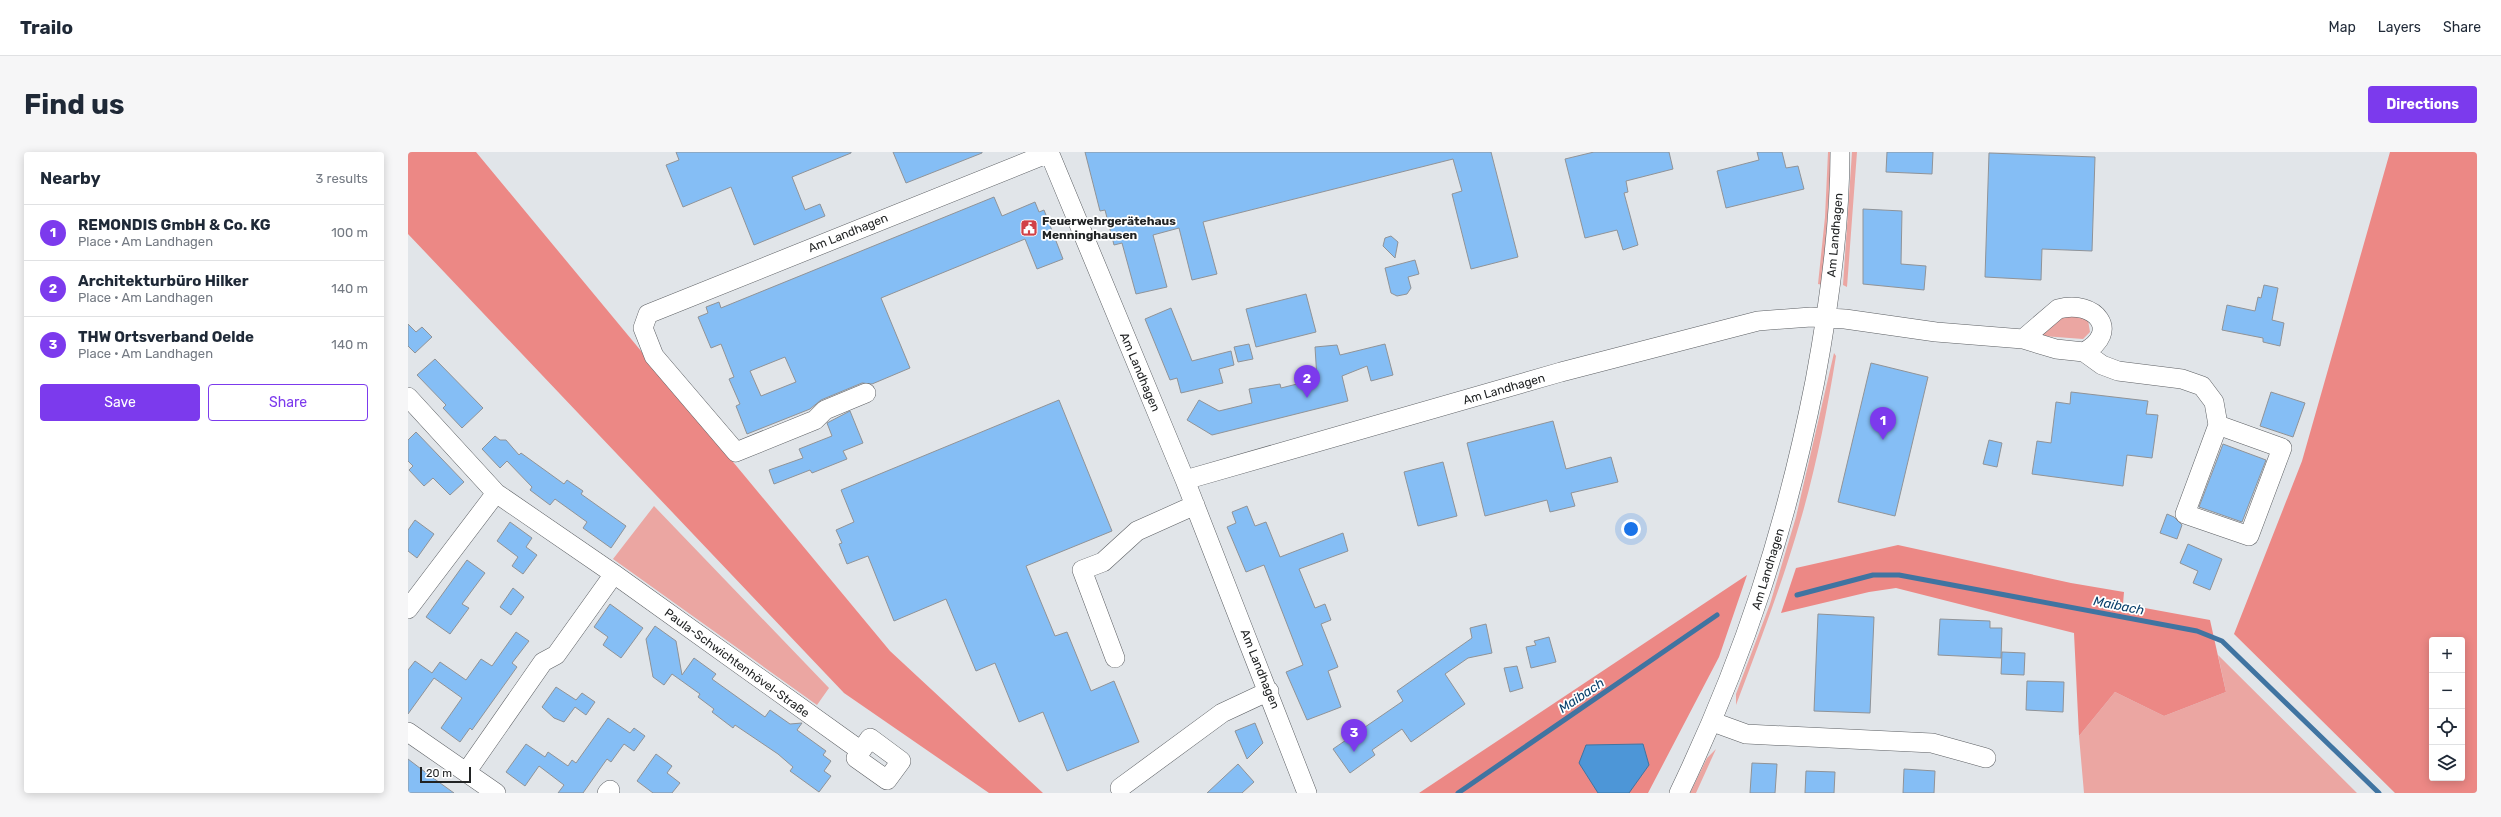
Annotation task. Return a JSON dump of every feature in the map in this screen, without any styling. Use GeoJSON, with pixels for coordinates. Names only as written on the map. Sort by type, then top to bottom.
{"type":"FeatureCollection","features":[{"type":"Feature","properties":{"kind":"street","name":"Am Landhagen"},"geometry":{"type":"LineString","coordinates":[[1679,793],[1713,722],[1737,662],[1772,560],[1802,447],[1827,318],[1840,152]]}},
{"type":"Feature","properties":{"kind":"street","name":"Am Landhagen"},"geometry":{"type":"LineString","coordinates":[[866,393],[825,410],[815,420],[736,452],[654,356],[643,328],[648,314],[1049,153],[1185,480],[1269,691],[1307,793]]}},
{"type":"Feature","properties":{"kind":"street"},"geometry":{"type":"LineString","coordinates":[[2023,339],[2058,308],[2083,307],[2091,310],[2098,317],[2101,334],[2096,345],[2084,352],[2102,365],[2118,371],[2182,378],[2202,386],[2214,402],[2218,425],[2185,514],[2249,536],[2282,448],[2218,425]]}},
{"type":"Feature","properties":{"kind":"street","name":"Am Landhagen"},"geometry":{"type":"LineString","coordinates":[[1185,480],[1561,372],[1758,321],[1827,318],[1936,332],[2023,339],[2056,350],[2084,352]]}},
{"type":"Feature","properties":{"kind":"street","name":"Paula-Schwichtenhövel-Straße"},"geometry":{"type":"LineString","coordinates":[[408,397],[496,493],[614,574],[861,751]]}},
{"type":"Feature","properties":{"kind":"street"},"geometry":{"type":"LineString","coordinates":[[408,609],[496,493]]}},
{"type":"Feature","properties":{"kind":"street"},"geometry":{"type":"LineString","coordinates":[[1115,658],[1082,570],[1103,562],[1137,531],[1195,505]]}},
{"type":"Feature","properties":{"kind":"street"},"geometry":{"type":"LineString","coordinates":[[466,771],[543,662],[556,655],[614,574]]}},
{"type":"Feature","properties":{"kind":"street"},"geometry":{"type":"LineString","coordinates":[[1120,788],[1222,713],[1269,691]]}},
{"type":"Feature","properties":{"kind":"street"},"geometry":{"type":"LineString","coordinates":[[1713,722],[1746,734],[1932,744],[1986,758]]}},
{"type":"Feature","properties":{"kind":"street"},"geometry":{"type":"LineString","coordinates":[[408,732],[496,793]]}},
{"type":"Feature","properties":{"kind":"shaded area"},"geometry":{"type":"Polygon","coordinates":[[[408,152],[476,152],[890,651],[1043,793],[989,793],[844,693],[408,234],[408,152]]]}},
{"type":"Feature","properties":{"kind":"shaded area"},"geometry":{"type":"Polygon","coordinates":[[[1828,152],[1832,152],[1823,285],[1818,284],[1825,217],[1828,152]]]}},
{"type":"Feature","properties":{"kind":"shaded area"},"geometry":{"type":"Polygon","coordinates":[[[1852,152],[1857,152],[1847,287],[1843,285],[1852,152]]]}},
{"type":"Feature","properties":{"kind":"shaded area"},"geometry":{"type":"Polygon","coordinates":[[[2390,152],[2477,152],[2477,793],[2395,793],[2234,634],[2302,461],[2390,152]]]}},
{"type":"Feature","properties":{"kind":"shaded area"},"geometry":{"type":"Polygon","coordinates":[[[2075,314],[2088,320],[2090,332],[2083,339],[2043,336],[2040,334],[2065,315],[2075,314]]]}},
{"type":"Feature","properties":{"kind":"shaded area"},"geometry":{"type":"Polygon","coordinates":[[[1834,353],[1836,356],[1825,418],[1806,502],[1778,591],[1736,705],[1736,694],[1770,604],[1796,517],[1834,353]]]}},
{"type":"Feature","properties":{"kind":"shaded area"},"geometry":{"type":"Polygon","coordinates":[[[654,506],[829,688],[817,705],[613,559],[654,506]]]}},
{"type":"Feature","properties":{"kind":"shaded area"},"geometry":{"type":"Polygon","coordinates":[[[1898,545],[2071,583],[2124,592],[2123,604],[2210,620],[2226,692],[2164,716],[2115,692],[2079,736],[2074,633],[1896,588],[1869,592],[1781,613],[1796,568],[1898,545]]]}},
{"type":"Feature","properties":{"kind":"shaded area"},"geometry":{"type":"Polygon","coordinates":[[[1747,575],[1719,657],[1648,793],[1419,793],[1747,575]]]}},
{"type":"Feature","properties":{"kind":"shaded area"},"geometry":{"type":"Polygon","coordinates":[[[2218,655],[2357,793],[2084,793],[2079,736],[2115,692],[2164,716],[2226,692],[2218,655]]]}},
{"type":"Feature","properties":{"kind":"shaded area"},"geometry":{"type":"Polygon","coordinates":[[[1716,749],[1696,793],[1690,793],[1707,758],[1716,749]]]}},
{"type":"Feature","properties":{"kind":"water"},"geometry":{"type":"Polygon","coordinates":[[[1643,744],[1649,765],[1629,793],[1598,793],[1579,763],[1586,745],[1643,744]]]}},
{"type":"Feature","properties":{"kind":"building"},"geometry":{"type":"Polygon","coordinates":[[[676,152],[851,153],[792,177],[805,210],[820,204],[825,216],[754,245],[731,187],[683,207],[666,165],[679,160],[676,152]]]}},
{"type":"Feature","properties":{"kind":"building"},"geometry":{"type":"Polygon","coordinates":[[[893,152],[982,152],[982,153],[906,183],[893,152]]]}},
{"type":"Feature","properties":{"kind":"building"},"geometry":{"type":"Polygon","coordinates":[[[1085,152],[1491,152],[1518,257],[1471,269],[1452,194],[1462,191],[1453,159],[1203,222],[1217,274],[1192,280],[1179,228],[1153,235],[1167,287],[1136,294],[1122,243],[1114,245],[1105,210],[1100,211],[1085,152]]]}},
{"type":"Feature","properties":{"kind":"building"},"geometry":{"type":"Polygon","coordinates":[[[1594,152],[1669,152],[1673,169],[1626,181],[1628,192],[1624,193],[1638,245],[1623,250],[1617,230],[1585,238],[1565,159],[1594,152]]]}},
{"type":"Feature","properties":{"kind":"building"},"geometry":{"type":"Polygon","coordinates":[[[1757,152],[1782,152],[1786,168],[1798,166],[1804,189],[1726,208],[1717,171],[1759,160],[1757,152]]]}},
{"type":"Feature","properties":{"kind":"building"},"geometry":{"type":"Polygon","coordinates":[[[1887,152],[1933,152],[1932,174],[1886,172],[1887,152]]]}},
{"type":"Feature","properties":{"kind":"building"},"geometry":{"type":"Polygon","coordinates":[[[1989,153],[2095,157],[2092,251],[2042,249],[2041,280],[1985,277],[1989,153]]]}},
{"type":"Feature","properties":{"kind":"building"},"geometry":{"type":"Polygon","coordinates":[[[994,197],[1002,216],[1035,202],[1039,212],[1044,210],[1063,259],[1037,269],[1025,239],[881,298],[910,368],[872,384],[862,383],[821,400],[810,409],[747,434],[736,406],[740,404],[729,379],[734,377],[721,344],[711,348],[698,317],[708,313],[706,307],[719,302],[721,308],[994,197]],[[785,357],[750,371],[761,396],[796,382],[785,357]]]}},
{"type":"Feature","properties":{"kind":"building"},"geometry":{"type":"Polygon","coordinates":[[[1863,209],[1902,211],[1901,264],[1926,266],[1924,290],[1863,284],[1863,209]]]}},
{"type":"Feature","properties":{"kind":"building"},"geometry":{"type":"Polygon","coordinates":[[[1391,236],[1398,242],[1395,258],[1383,246],[1385,238],[1391,236]]]}},
{"type":"Feature","properties":{"kind":"building"},"geometry":{"type":"Polygon","coordinates":[[[1415,260],[1419,274],[1408,277],[1411,288],[1407,294],[1397,296],[1391,293],[1385,268],[1415,260]]]}},
{"type":"Feature","properties":{"kind":"building"},"geometry":{"type":"Polygon","coordinates":[[[2264,285],[2278,288],[2272,320],[2284,323],[2280,346],[2263,342],[2263,338],[2222,330],[2227,305],[2255,311],[2258,297],[2261,298],[2264,285]]]}},
{"type":"Feature","properties":{"kind":"building"},"geometry":{"type":"Polygon","coordinates":[[[1306,294],[1316,332],[1256,347],[1246,309],[1306,294]]]}},
{"type":"Feature","properties":{"kind":"building"},"geometry":{"type":"Polygon","coordinates":[[[1171,308],[1192,361],[1231,351],[1234,365],[1219,369],[1223,383],[1181,393],[1177,378],[1170,380],[1145,319],[1171,308]]]}},
{"type":"Feature","properties":{"kind":"building"},"geometry":{"type":"Polygon","coordinates":[[[408,324],[416,332],[422,327],[432,337],[415,353],[408,346],[408,324]]]}},
{"type":"Feature","properties":{"kind":"building"},"geometry":{"type":"Polygon","coordinates":[[[1249,344],[1253,359],[1238,362],[1234,347],[1249,344]]]}},
{"type":"Feature","properties":{"kind":"building"},"geometry":{"type":"Polygon","coordinates":[[[1385,344],[1393,375],[1371,381],[1367,366],[1342,376],[1348,401],[1212,435],[1187,420],[1199,400],[1219,411],[1252,403],[1249,389],[1280,384],[1281,388],[1317,379],[1315,347],[1337,345],[1340,355],[1385,344]]]}},
{"type":"Feature","properties":{"kind":"building"},"geometry":{"type":"Polygon","coordinates":[[[435,359],[483,408],[462,428],[443,408],[446,405],[417,375],[435,359]]]}},
{"type":"Feature","properties":{"kind":"building"},"geometry":{"type":"Polygon","coordinates":[[[1871,363],[1928,377],[1895,516],[1838,502],[1871,363]]]}},
{"type":"Feature","properties":{"kind":"building"},"geometry":{"type":"Polygon","coordinates":[[[2071,392],[2148,401],[2146,414],[2158,415],[2152,458],[2127,455],[2123,486],[2032,474],[2037,441],[2051,443],[2056,402],[2070,404],[2071,392]]]}},
{"type":"Feature","properties":{"kind":"building"},"geometry":{"type":"Polygon","coordinates":[[[2271,392],[2305,403],[2293,437],[2260,426],[2271,392]]]}},
{"type":"Feature","properties":{"kind":"building"},"geometry":{"type":"Polygon","coordinates":[[[1059,400],[1112,531],[1026,566],[1055,636],[1067,632],[1091,691],[1114,681],[1139,742],[1067,771],[1043,712],[1019,722],[995,663],[976,671],[946,599],[894,621],[868,556],[847,564],[839,544],[842,543],[836,530],[854,522],[841,490],[1059,400]]]}},
{"type":"Feature","properties":{"kind":"building"},"geometry":{"type":"Polygon","coordinates":[[[850,411],[863,443],[843,451],[847,459],[812,473],[810,470],[774,484],[769,470],[803,458],[799,449],[832,436],[827,423],[850,411]]]}},
{"type":"Feature","properties":{"kind":"building"},"geometry":{"type":"Polygon","coordinates":[[[1553,421],[1566,469],[1611,457],[1618,482],[1571,493],[1575,506],[1550,512],[1547,500],[1485,516],[1467,443],[1553,421]]]}},
{"type":"Feature","properties":{"kind":"building"},"geometry":{"type":"Polygon","coordinates":[[[416,432],[464,482],[450,495],[433,478],[424,486],[409,470],[413,466],[408,461],[408,440],[416,432]]]}},
{"type":"Feature","properties":{"kind":"building"},"geometry":{"type":"Polygon","coordinates":[[[495,436],[500,440],[506,440],[519,455],[521,453],[564,484],[567,480],[583,491],[581,494],[626,526],[611,548],[583,528],[587,522],[555,499],[550,505],[530,490],[532,487],[507,461],[500,468],[482,449],[495,436]]]}},
{"type":"Feature","properties":{"kind":"building"},"geometry":{"type":"Polygon","coordinates":[[[1989,440],[2002,443],[1997,467],[1983,464],[1989,440]]]}},
{"type":"Feature","properties":{"kind":"building"},"geometry":{"type":"Polygon","coordinates":[[[2223,444],[2266,460],[2242,522],[2199,507],[2223,444]]]}},
{"type":"Feature","properties":{"kind":"building"},"geometry":{"type":"Polygon","coordinates":[[[1443,462],[1457,516],[1418,526],[1404,472],[1443,462]]]}},
{"type":"Feature","properties":{"kind":"building"},"geometry":{"type":"Polygon","coordinates":[[[1247,506],[1255,526],[1266,522],[1280,557],[1343,533],[1348,551],[1299,569],[1315,608],[1325,604],[1331,620],[1321,624],[1338,667],[1328,671],[1341,707],[1307,720],[1286,672],[1303,665],[1264,565],[1246,572],[1227,527],[1236,523],[1232,512],[1247,506]]]}},
{"type":"Feature","properties":{"kind":"building"},"geometry":{"type":"Polygon","coordinates":[[[2167,514],[2174,517],[2182,525],[2177,539],[2160,533],[2167,514]]]}},
{"type":"Feature","properties":{"kind":"building"},"geometry":{"type":"Polygon","coordinates":[[[415,520],[434,534],[417,558],[408,551],[408,530],[415,520]]]}},
{"type":"Feature","properties":{"kind":"building"},"geometry":{"type":"Polygon","coordinates":[[[510,522],[532,538],[526,547],[537,555],[523,574],[512,566],[518,557],[497,541],[510,522]]]}},
{"type":"Feature","properties":{"kind":"building"},"geometry":{"type":"Polygon","coordinates":[[[2188,544],[2222,559],[2210,590],[2193,583],[2198,571],[2180,563],[2188,544]]]}},
{"type":"Feature","properties":{"kind":"building"},"geometry":{"type":"Polygon","coordinates":[[[467,560],[485,573],[462,604],[469,608],[450,634],[426,617],[467,560]]]}},
{"type":"Feature","properties":{"kind":"building"},"geometry":{"type":"Polygon","coordinates":[[[513,588],[524,597],[511,615],[500,607],[513,588]]]}},
{"type":"Feature","properties":{"kind":"building"},"geometry":{"type":"Polygon","coordinates":[[[610,604],[643,628],[621,658],[603,645],[608,637],[594,627],[610,604]]]}},
{"type":"Feature","properties":{"kind":"building"},"geometry":{"type":"Polygon","coordinates":[[[1818,614],[1874,617],[1870,713],[1814,711],[1818,614]]]}},
{"type":"Feature","properties":{"kind":"building"},"geometry":{"type":"Polygon","coordinates":[[[1940,619],[1990,621],[1990,628],[2002,628],[2001,658],[1938,655],[1940,619]]]}},
{"type":"Feature","properties":{"kind":"building"},"geometry":{"type":"Polygon","coordinates":[[[1486,624],[1492,653],[1468,658],[1445,674],[1465,704],[1411,742],[1402,729],[1372,750],[1375,755],[1350,773],[1333,749],[1403,701],[1397,691],[1472,638],[1470,628],[1486,624]]]}},
{"type":"Feature","properties":{"kind":"building"},"geometry":{"type":"Polygon","coordinates":[[[655,626],[676,641],[682,675],[694,658],[716,674],[712,679],[765,717],[770,710],[790,724],[802,723],[797,730],[826,751],[823,755],[831,761],[824,771],[831,776],[819,792],[790,771],[793,767],[778,754],[735,725],[733,728],[712,712],[714,709],[698,697],[700,694],[672,674],[664,685],[653,677],[646,639],[655,626]]]}},
{"type":"Feature","properties":{"kind":"building"},"geometry":{"type":"Polygon","coordinates":[[[516,632],[529,641],[512,663],[517,667],[472,730],[470,728],[460,742],[441,728],[462,698],[434,678],[408,714],[408,670],[415,661],[432,673],[440,662],[466,680],[481,659],[492,666],[516,632]]]}},
{"type":"Feature","properties":{"kind":"building"},"geometry":{"type":"Polygon","coordinates":[[[1549,637],[1556,662],[1531,668],[1526,647],[1536,645],[1534,641],[1549,637]]]}},
{"type":"Feature","properties":{"kind":"building"},"geometry":{"type":"Polygon","coordinates":[[[2002,652],[2025,653],[2024,675],[2001,674],[2002,652]]]}},
{"type":"Feature","properties":{"kind":"building"},"geometry":{"type":"Polygon","coordinates":[[[1517,666],[1523,688],[1510,692],[1504,668],[1517,666]]]}},
{"type":"Feature","properties":{"kind":"building"},"geometry":{"type":"Polygon","coordinates":[[[2027,681],[2064,682],[2063,712],[2026,710],[2027,681]]]}},
{"type":"Feature","properties":{"kind":"building"},"geometry":{"type":"Polygon","coordinates":[[[556,687],[576,700],[582,693],[595,702],[586,715],[575,707],[564,722],[554,718],[542,707],[556,687]]]}},
{"type":"Feature","properties":{"kind":"building"},"geometry":{"type":"Polygon","coordinates":[[[608,718],[630,733],[634,728],[645,736],[634,751],[624,744],[611,762],[607,759],[583,793],[558,793],[564,785],[539,766],[525,786],[506,772],[526,744],[545,757],[548,752],[568,766],[572,760],[576,763],[608,718]]]}},
{"type":"Feature","properties":{"kind":"building"},"geometry":{"type":"Polygon","coordinates":[[[1255,723],[1263,743],[1247,759],[1235,731],[1255,723]]]}},
{"type":"Feature","properties":{"kind":"building"},"geometry":{"type":"Polygon","coordinates":[[[656,754],[672,766],[667,773],[680,783],[672,793],[653,793],[637,781],[656,754]]]}},
{"type":"Feature","properties":{"kind":"building"},"geometry":{"type":"Polygon","coordinates":[[[408,759],[429,775],[454,793],[408,793],[408,759]]]}},
{"type":"Feature","properties":{"kind":"building"},"geometry":{"type":"Polygon","coordinates":[[[1752,763],[1777,764],[1775,793],[1750,793],[1752,763]]]}},
{"type":"Feature","properties":{"kind":"building"},"geometry":{"type":"Polygon","coordinates":[[[1238,764],[1254,782],[1242,793],[1207,793],[1238,764]]]}},
{"type":"Feature","properties":{"kind":"building"},"geometry":{"type":"Polygon","coordinates":[[[1904,769],[1935,771],[1934,793],[1903,793],[1904,769]]]}},
{"type":"Feature","properties":{"kind":"building"},"geometry":{"type":"Polygon","coordinates":[[[1806,771],[1835,772],[1834,793],[1805,793],[1806,771]]]}},
{"type":"Feature","properties":{"kind":"waterway","name":"Maibach"},"geometry":{"type":"LineString","coordinates":[[1797,595],[1873,575],[1899,575],[2197,631],[2222,641],[2379,793]]}},
{"type":"Feature","properties":{"kind":"waterway","name":"Maibach"},"geometry":{"type":"LineString","coordinates":[[1458,793],[1717,615]]}},
{"type":"Feature","properties":{"kind":"place","name":"Feuerwehrgerätehaus Menninghausen"},"geometry":{"type":"Point","coordinates":[1029,228]}},
{"type":"Feature","properties":{"kind":"place","name":"Architekturbüro Hilker"},"geometry":{"type":"Point","coordinates":[1307,398]}},
{"type":"Feature","properties":{"kind":"place","name":"REMONDIS GmbH & Co. KG"},"geometry":{"type":"Point","coordinates":[1883,440]}},
{"type":"Feature","properties":{"kind":"place","name":"THW Ortsverband Oelde"},"geometry":{"type":"Point","coordinates":[1354,752]}}]}
